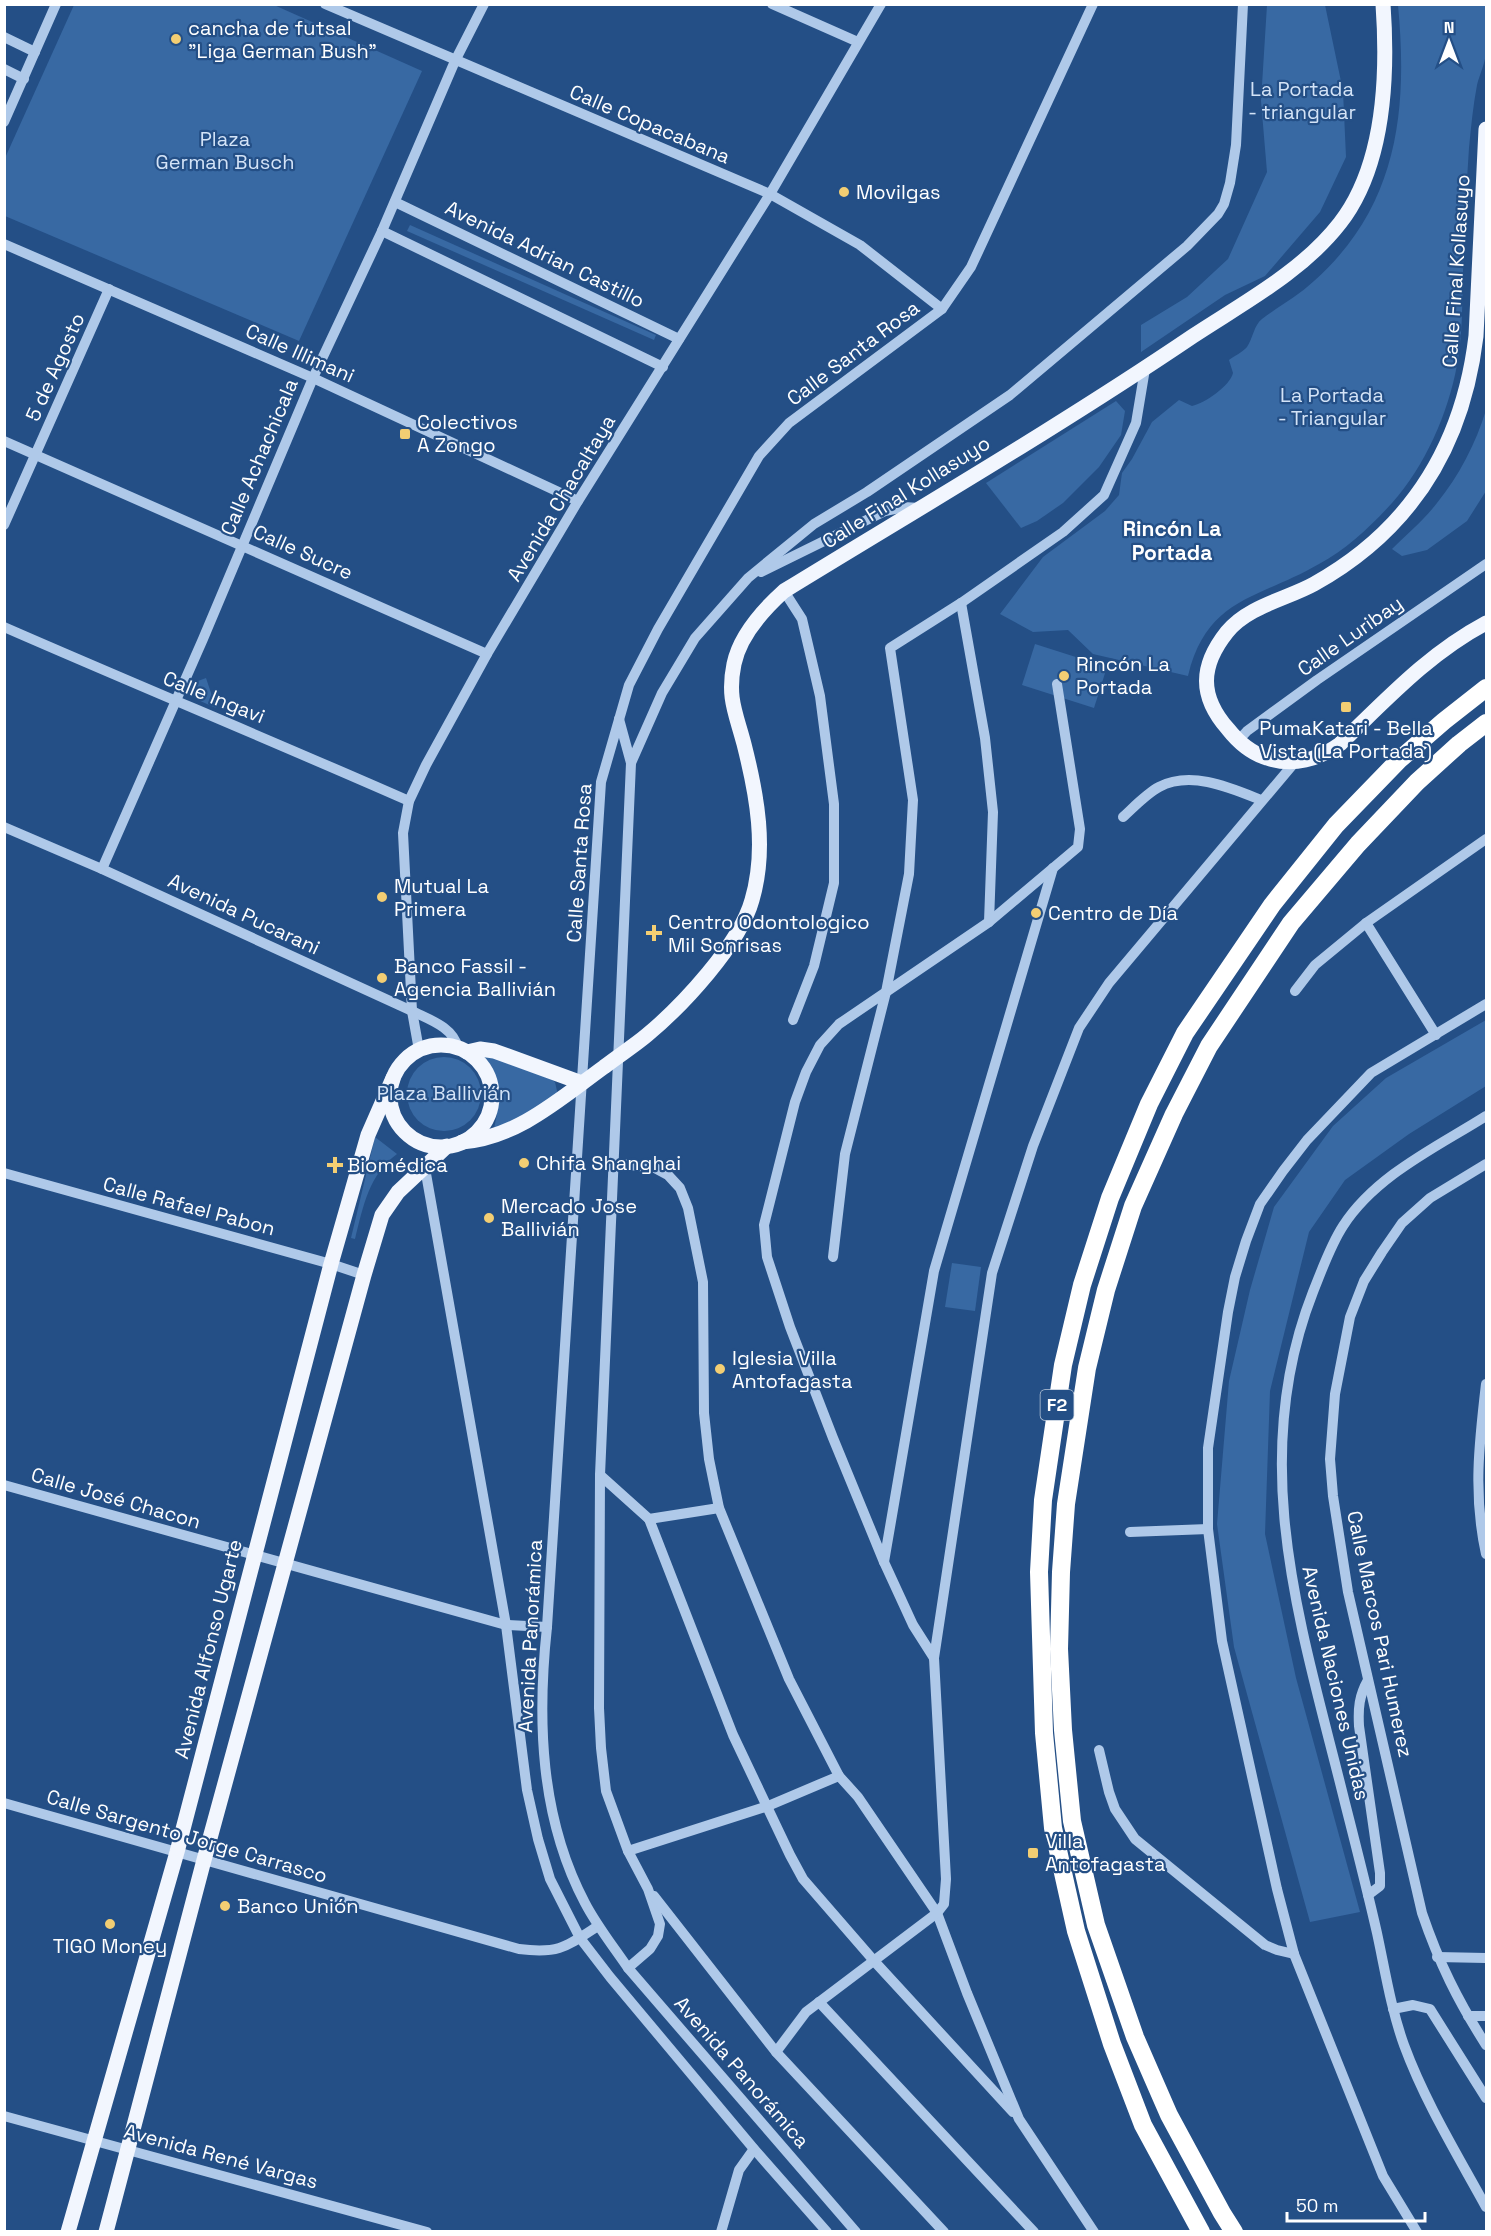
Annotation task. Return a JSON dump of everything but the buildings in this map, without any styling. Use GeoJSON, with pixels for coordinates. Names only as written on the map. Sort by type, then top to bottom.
{"type":"FeatureCollection","features":[{"type":"Feature","properties":{"kind":"highway","name":"F2"},"geometry":{"type":"LineString","coordinates":[[1201,2232],[1143,2125],[1112,2044],[1076,1931],[1053,1828],[1044,1733],[1039,1572],[1043,1500],[1063,1365],[1082,1285],[1110,1198],[1149,1104],[1185,1032],[1272,905],[1336,825],[1399,760],[1486,688]]}},
{"type":"Feature","properties":{"kind":"highway","name":"F2"},"geometry":{"type":"LineString","coordinates":[[1234,2232],[1169,2115],[1135,2037],[1096,1925],[1072,1821],[1063,1730],[1059,1649],[1061,1572],[1066,1504],[1087,1368],[1107,1290],[1133,1206],[1174,1114],[1209,1046],[1292,923],[1358,844],[1417,782],[1486,723]]}},
{"type":"Feature","properties":{"kind":"main road","name":"Calle Final Kollasuyo"},"geometry":{"type":"LineString","coordinates":[[462,1142],[481,1141],[514,1128],[551,1106],[648,1034],[702,979],[739,932],[752,902],[760,864],[760,824],[744,745],[731,702],[734,663],[745,636],[764,610],[784,591],[1145,369],[1293,270],[1341,222],[1357,193],[1377,138],[1385,70],[1383,4]]}},
{"type":"Feature","properties":{"kind":"main road","name":"Calle Final Kollasuyo"},"geometry":{"type":"LineString","coordinates":[[1486,129],[1476,336],[1467,392],[1438,464],[1412,502],[1360,555],[1303,590],[1249,614],[1229,629],[1214,651],[1207,673],[1208,692],[1214,713],[1238,741],[1256,754],[1275,761],[1295,762],[1313,758],[1340,744],[1420,667],[1445,647],[1486,623]]}},
{"type":"Feature","properties":{"kind":"main road"},"geometry":{"type":"LineString","coordinates":[[462,1050],[482,1065],[487,1074],[492,1094],[489,1113],[479,1130],[462,1142],[447,1146],[428,1145],[404,1131],[394,1115],[390,1097],[393,1078],[403,1062],[419,1050],[438,1045],[462,1050],[494,1051],[582,1083]]}},
{"type":"Feature","properties":{"kind":"main road","name":"Avenida Alfonso Ugarte"},"geometry":{"type":"LineString","coordinates":[[68,2232],[177,1852],[331,1264],[368,1135],[393,1078]]}},
{"type":"Feature","properties":{"kind":"main road"},"geometry":{"type":"LineString","coordinates":[[106,2232],[204,1860],[382,1215],[398,1192],[447,1146]]}},
{"type":"Feature","properties":{"kind":"street"},"geometry":{"type":"LineString","coordinates":[[4,122],[56,4]]}},
{"type":"Feature","properties":{"kind":"street","name":"Calle Copacabana"},"geometry":{"type":"LineString","coordinates":[[325,4],[770,194],[860,245],[942,309]]}},
{"type":"Feature","properties":{"kind":"street","name":"Calle Achachicala"},"geometry":{"type":"LineString","coordinates":[[102,869],[203,639],[313,378],[382,231],[455,61],[483,4]]}},
{"type":"Feature","properties":{"kind":"street"},"geometry":{"type":"LineString","coordinates":[[772,4],[858,42]]}},
{"type":"Feature","properties":{"kind":"street","name":"Avenida Chacaltaya"},"geometry":{"type":"LineString","coordinates":[[419,1050],[412,1011],[403,833],[409,801],[426,765],[488,654],[578,501],[770,194],[881,4]]}},
{"type":"Feature","properties":{"kind":"street","name":"Calle Santa Rosa"},"geometry":{"type":"LineString","coordinates":[[582,1083],[601,782],[629,685],[658,629],[759,456],[789,423],[942,309],[971,267],[1093,4]]}},
{"type":"Feature","properties":{"kind":"street","name":"Calle Final Kollasuyo"},"geometry":{"type":"LineString","coordinates":[[631,763],[662,693],[695,638],[748,578],[814,524],[867,492],[1010,395],[1186,246],[1218,214],[1224,204],[1230,183],[1236,145],[1243,4]]}},
{"type":"Feature","properties":{"kind":"street"},"geometry":{"type":"LineString","coordinates":[[4,37],[35,52]]}},
{"type":"Feature","properties":{"kind":"street"},"geometry":{"type":"LineString","coordinates":[[4,69],[24,79]]}},
{"type":"Feature","properties":{"kind":"street","name":"Avenida Adrian Castillo"},"geometry":{"type":"LineString","coordinates":[[395,202],[679,339]]}},
{"type":"Feature","properties":{"kind":"street"},"geometry":{"type":"LineString","coordinates":[[382,231],[663,367]]}},
{"type":"Feature","properties":{"kind":"street","name":"Calle Illimani"},"geometry":{"type":"LineString","coordinates":[[4,244],[313,378],[578,501]]}},
{"type":"Feature","properties":{"kind":"street","name":"5 de Agosto"},"geometry":{"type":"LineString","coordinates":[[4,525],[109,289]]}},
{"type":"Feature","properties":{"kind":"street"},"geometry":{"type":"LineString","coordinates":[[833,1257],[845,1154],[886,992],[909,874],[913,800],[890,648],[961,603],[1063,532],[1104,495],[1136,423],[1145,369]]}},
{"type":"Feature","properties":{"kind":"street","name":"Calle Sucre"},"geometry":{"type":"LineString","coordinates":[[4,441],[488,654]]}},
{"type":"Feature","properties":{"kind":"street"},"geometry":{"type":"LineString","coordinates":[[748,578],[777,566],[885,511],[904,507],[920,508]]}},
{"type":"Feature","properties":{"kind":"street","name":"Calle Luribay"},"geometry":{"type":"LineString","coordinates":[[1238,741],[1247,731],[1317,680],[1486,564]]}},
{"type":"Feature","properties":{"kind":"street"},"geometry":{"type":"LineString","coordinates":[[784,591],[802,619],[817,685],[834,804],[834,883],[814,966],[793,1020]]}},
{"type":"Feature","properties":{"kind":"street"},"geometry":{"type":"LineString","coordinates":[[961,603],[985,738],[993,812],[989,922]]}},
{"type":"Feature","properties":{"kind":"street","name":"Calle Ingavi"},"geometry":{"type":"LineString","coordinates":[[4,627],[409,801]]}},
{"type":"Feature","properties":{"kind":"street"},"geometry":{"type":"LineString","coordinates":[[934,1658],[913,1624],[884,1562],[832,1438],[790,1327],[767,1257],[764,1225],[788,1125],[806,1072],[820,1045],[839,1024],[989,922],[1078,847],[1080,830],[1057,684]]}},
{"type":"Feature","properties":{"kind":"street"},"geometry":{"type":"LineString","coordinates":[[619,719],[631,763],[600,1475],[601,1748],[606,1791],[628,1851],[648,1889],[660,1924],[658,1936],[643,1956],[628,1968]]}},
{"type":"Feature","properties":{"kind":"street"},"geometry":{"type":"LineString","coordinates":[[776,2052],[806,2012],[938,1913],[944,1904],[946,1879],[934,1658],[992,1273],[1033,1146],[1079,1028],[1108,983],[1295,762]]}},
{"type":"Feature","properties":{"kind":"street"},"geometry":{"type":"LineString","coordinates":[[1123,817],[1157,788],[1174,780],[1225,786],[1261,800]]}},
{"type":"Feature","properties":{"kind":"street","name":"Avenida Pucarani"},"geometry":{"type":"LineString","coordinates":[[4,827],[102,869],[412,1011],[449,1031],[462,1050]]}},
{"type":"Feature","properties":{"kind":"street"},"geometry":{"type":"LineString","coordinates":[[1295,992],[1315,965],[1366,924],[1486,839]]}},
{"type":"Feature","properties":{"kind":"street"},"geometry":{"type":"LineString","coordinates":[[884,1562],[934,1271],[1053,868]]}},
{"type":"Feature","properties":{"kind":"street"},"geometry":{"type":"LineString","coordinates":[[1366,924],[1436,1035]]}},
{"type":"Feature","properties":{"kind":"street"},"geometry":{"type":"LineString","coordinates":[[1417,2232],[1383,2176],[1294,1954],[1277,1889],[1222,1641],[1208,1529],[1208,1448],[1235,1277],[1260,1204],[1307,1140],[1371,1073],[1486,1004]]}},
{"type":"Feature","properties":{"kind":"street","name":"Avenida Panorámica"},"geometry":{"type":"LineString","coordinates":[[582,1083],[541,1708],[542,1742],[548,1787],[558,1834],[571,1873],[598,1926],[628,1968],[856,2232]]}},
{"type":"Feature","properties":{"kind":"street","name":"Avenida Naciones Unidas"},"geometry":{"type":"LineString","coordinates":[[1486,1116],[1397,1172],[1369,1195],[1343,1226],[1303,1318],[1289,1376],[1281,1450],[1284,1522],[1295,1603],[1368,1895],[1393,2009],[1419,2082],[1486,2207]]}},
{"type":"Feature","properties":{"kind":"street"},"geometry":{"type":"LineString","coordinates":[[613,1163],[655,1168],[668,1175],[680,1188],[688,1208],[703,1282],[704,1413],[709,1458],[719,1508],[789,1679],[839,1776],[858,1797],[938,1913],[967,1993],[1019,2119]]}},
{"type":"Feature","properties":{"kind":"street","name":"Calle Marcos Pari Humerez"},"geometry":{"type":"LineString","coordinates":[[1486,1164],[1430,1198],[1402,1223],[1364,1281],[1350,1317],[1335,1394],[1330,1458],[1333,1497],[1348,1592],[1422,1913],[1437,1957],[1486,2045]]}},
{"type":"Feature","properties":{"kind":"street","name":"Avenida Panorámica"},"geometry":{"type":"LineString","coordinates":[[424,1168],[506,1625],[527,1791],[550,1879],[580,1938],[754,2150],[827,2232]]}},
{"type":"Feature","properties":{"kind":"street","name":"Calle Rafael Pabon"},"geometry":{"type":"LineString","coordinates":[[4,1173],[364,1275]]}},
{"type":"Feature","properties":{"kind":"street"},"geometry":{"type":"LineString","coordinates":[[1486,1384],[1478,1456],[1477,1498],[1486,1554]]}},
{"type":"Feature","properties":{"kind":"street"},"geometry":{"type":"LineString","coordinates":[[600,1475],[649,1520],[733,1735],[803,1879],[875,1962],[1019,2119],[1094,2232]]}},
{"type":"Feature","properties":{"kind":"street","name":"Calle José Chacon"},"geometry":{"type":"LineString","coordinates":[[4,1485],[286,1564]]}},
{"type":"Feature","properties":{"kind":"street"},"geometry":{"type":"LineString","coordinates":[[649,1520],[719,1508]]}},
{"type":"Feature","properties":{"kind":"street"},"geometry":{"type":"LineString","coordinates":[[1130,1532],[1208,1529]]}},
{"type":"Feature","properties":{"kind":"street"},"geometry":{"type":"LineString","coordinates":[[286,1564],[506,1625],[548,1627]]}},
{"type":"Feature","properties":{"kind":"street"},"geometry":{"type":"LineString","coordinates":[[1368,1680],[1361,1693],[1358,1708],[1359,1726],[1380,1874],[1380,1886],[1368,1895]]}},
{"type":"Feature","properties":{"kind":"street"},"geometry":{"type":"LineString","coordinates":[[1099,1750],[1108,1792],[1115,1809],[1135,1839],[1265,1945],[1294,1954]]}},
{"type":"Feature","properties":{"kind":"street"},"geometry":{"type":"LineString","coordinates":[[628,1851],[768,1806],[839,1776]]}},
{"type":"Feature","properties":{"kind":"street","name":"Calle Sargento Jorge Carrasco"},"geometry":{"type":"LineString","coordinates":[[4,1803],[519,1949],[544,1952],[567,1946],[598,1926]]}},
{"type":"Feature","properties":{"kind":"street"},"geometry":{"type":"LineString","coordinates":[[648,1889],[776,2052],[944,2232]]}},
{"type":"Feature","properties":{"kind":"street"},"geometry":{"type":"LineString","coordinates":[[1437,1957],[1486,1958]]}},
{"type":"Feature","properties":{"kind":"street"},"geometry":{"type":"LineString","coordinates":[[819,2002],[1034,2232]]}},
{"type":"Feature","properties":{"kind":"street"},"geometry":{"type":"LineString","coordinates":[[1393,2009],[1413,2006],[1430,2009],[1486,2098]]}},
{"type":"Feature","properties":{"kind":"street"},"geometry":{"type":"LineString","coordinates":[[1468,2016],[1486,2016]]}},
{"type":"Feature","properties":{"kind":"street","name":"Avenida René Vargas"},"geometry":{"type":"LineString","coordinates":[[4,2116],[427,2232]]}},
{"type":"Feature","properties":{"kind":"street"},"geometry":{"type":"LineString","coordinates":[[722,2232],[739,2170],[754,2150]]}},
{"type":"Feature","properties":{"kind":"green space","name":"Plaza German Busch"},"geometry":{"type":"Polygon","coordinates":[[[74,5],[274,5],[422,71],[299,341],[5,216],[5,158],[74,5]]]}},
{"type":"Feature","properties":{"kind":"green space","name":"La Portada - triangular"},"geometry":{"type":"Polygon","coordinates":[[[1267,5],[1325,5],[1343,91],[1346,157],[1320,212],[1265,276],[1225,295],[1141,352],[1141,325],[1187,297],[1228,259],[1267,172],[1261,101],[1267,5]]]}},
{"type":"Feature","properties":{"kind":"green space","name":"La Portada - Triangular"},"geometry":{"type":"Polygon","coordinates":[[[1398,5],[1486,5],[1486,54],[1477,85],[1469,148],[1459,353],[1448,402],[1434,438],[1415,473],[1384,512],[1339,552],[1297,576],[1256,594],[1222,615],[1208,630],[1197,650],[1188,676],[1093,654],[1068,630],[1033,632],[1000,614],[1043,557],[1105,511],[1119,495],[1122,473],[1152,422],[1179,400],[1192,406],[1210,398],[1222,388],[1233,373],[1229,360],[1247,347],[1259,322],[1314,281],[1342,252],[1364,221],[1380,189],[1391,155],[1398,119],[1401,44],[1398,5]]]}},
{"type":"Feature","properties":{"kind":"green space"},"geometry":{"type":"Polygon","coordinates":[[[410,225],[656,335],[654,340],[407,231],[410,225]]]}},
{"type":"Feature","properties":{"kind":"green space"},"geometry":{"type":"Polygon","coordinates":[[[1116,401],[1125,411],[1121,435],[1099,467],[1063,503],[1037,521],[1021,528],[986,483],[1116,401]]]}},
{"type":"Feature","properties":{"kind":"green space"},"geometry":{"type":"Polygon","coordinates":[[[1486,410],[1486,491],[1467,521],[1427,550],[1402,556],[1392,549],[1427,515],[1453,482],[1472,447],[1486,410]]]}},
{"type":"Feature","properties":{"kind":"green space","name":"Rincón La Portada"},"geometry":{"type":"Polygon","coordinates":[[[1035,644],[1107,667],[1094,708],[1022,685],[1035,644]]]}},
{"type":"Feature","properties":{"kind":"green space"},"geometry":{"type":"Polygon","coordinates":[[[206,678],[216,708],[198,700],[193,693],[198,681],[206,678]]]}},
{"type":"Feature","properties":{"kind":"green space"},"geometry":{"type":"Polygon","coordinates":[[[1486,1020],[1486,1086],[1409,1134],[1345,1180],[1309,1232],[1270,1391],[1265,1534],[1296,1678],[1360,1912],[1310,1922],[1234,1647],[1217,1524],[1229,1381],[1250,1290],[1274,1207],[1333,1126],[1386,1078],[1486,1020]]]}},
{"type":"Feature","properties":{"kind":"green space"},"geometry":{"type":"Polygon","coordinates":[[[483,1054],[543,1074],[555,1082],[557,1091],[555,1102],[492,1135],[497,1113],[497,1094],[483,1054]]]}},
{"type":"Feature","properties":{"kind":"green space","name":"Plaza Ballivián"},"geometry":{"type":"Polygon","coordinates":[[[444,1057],[465,1063],[475,1073],[481,1094],[475,1115],[465,1125],[444,1131],[423,1125],[413,1115],[407,1094],[413,1073],[423,1063],[444,1057]]]}},
{"type":"Feature","properties":{"kind":"green space"},"geometry":{"type":"Polygon","coordinates":[[[375,1137],[397,1154],[380,1171],[368,1192],[355,1239],[351,1238],[375,1137]]]}},
{"type":"Feature","properties":{"kind":"green space"},"geometry":{"type":"Polygon","coordinates":[[[952,1263],[981,1267],[975,1311],[945,1307],[952,1263]]]}},
{"type":"Feature","properties":{"kind":"place","name":"cancha de futsal \"Liga German Bush\""},"geometry":{"type":"Point","coordinates":[176,39]}},
{"type":"Feature","properties":{"kind":"place","name":"Movilgas"},"geometry":{"type":"Point","coordinates":[844,192]}},
{"type":"Feature","properties":{"kind":"place","name":"Colectivos A Zongo"},"geometry":{"type":"Point","coordinates":[405,434]}},
{"type":"Feature","properties":{"kind":"place","name":"Rincón La Portada"},"geometry":{"type":"Point","coordinates":[1064,676]}},
{"type":"Feature","properties":{"kind":"place","name":"PumaKatari - Bella Vista (La Portada)"},"geometry":{"type":"Point","coordinates":[1346,707]}},
{"type":"Feature","properties":{"kind":"place","name":"Mutual La Primera"},"geometry":{"type":"Point","coordinates":[382,897]}},
{"type":"Feature","properties":{"kind":"place","name":"Centro de Día"},"geometry":{"type":"Point","coordinates":[1036,913]}},
{"type":"Feature","properties":{"kind":"place","name":"Centro Odontologico Mil Sonrisas"},"geometry":{"type":"Point","coordinates":[654,933]}},
{"type":"Feature","properties":{"kind":"place","name":"Banco Fassil - Agencia Ballivián"},"geometry":{"type":"Point","coordinates":[382,978]}},
{"type":"Feature","properties":{"kind":"place","name":"Chifa Shanghai"},"geometry":{"type":"Point","coordinates":[524,1163]}},
{"type":"Feature","properties":{"kind":"place","name":"Biomédica"},"geometry":{"type":"Point","coordinates":[335,1165]}},
{"type":"Feature","properties":{"kind":"place","name":"Mercado Jose Ballivián"},"geometry":{"type":"Point","coordinates":[489,1218]}},
{"type":"Feature","properties":{"kind":"place","name":"Iglesia Villa Antofagasta"},"geometry":{"type":"Point","coordinates":[720,1369]}},
{"type":"Feature","properties":{"kind":"place","name":"Villa Antofagasta"},"geometry":{"type":"Point","coordinates":[1033,1853]}},
{"type":"Feature","properties":{"kind":"place","name":"Banco Unión"},"geometry":{"type":"Point","coordinates":[225,1906]}},
{"type":"Feature","properties":{"kind":"place","name":"TIGO Money"},"geometry":{"type":"Point","coordinates":[110,1924]}},
{"type":"Feature","properties":{"kind":"district","name":"Rincón La Portada"},"geometry":{"type":"Point","coordinates":[1172,541]}}]}
